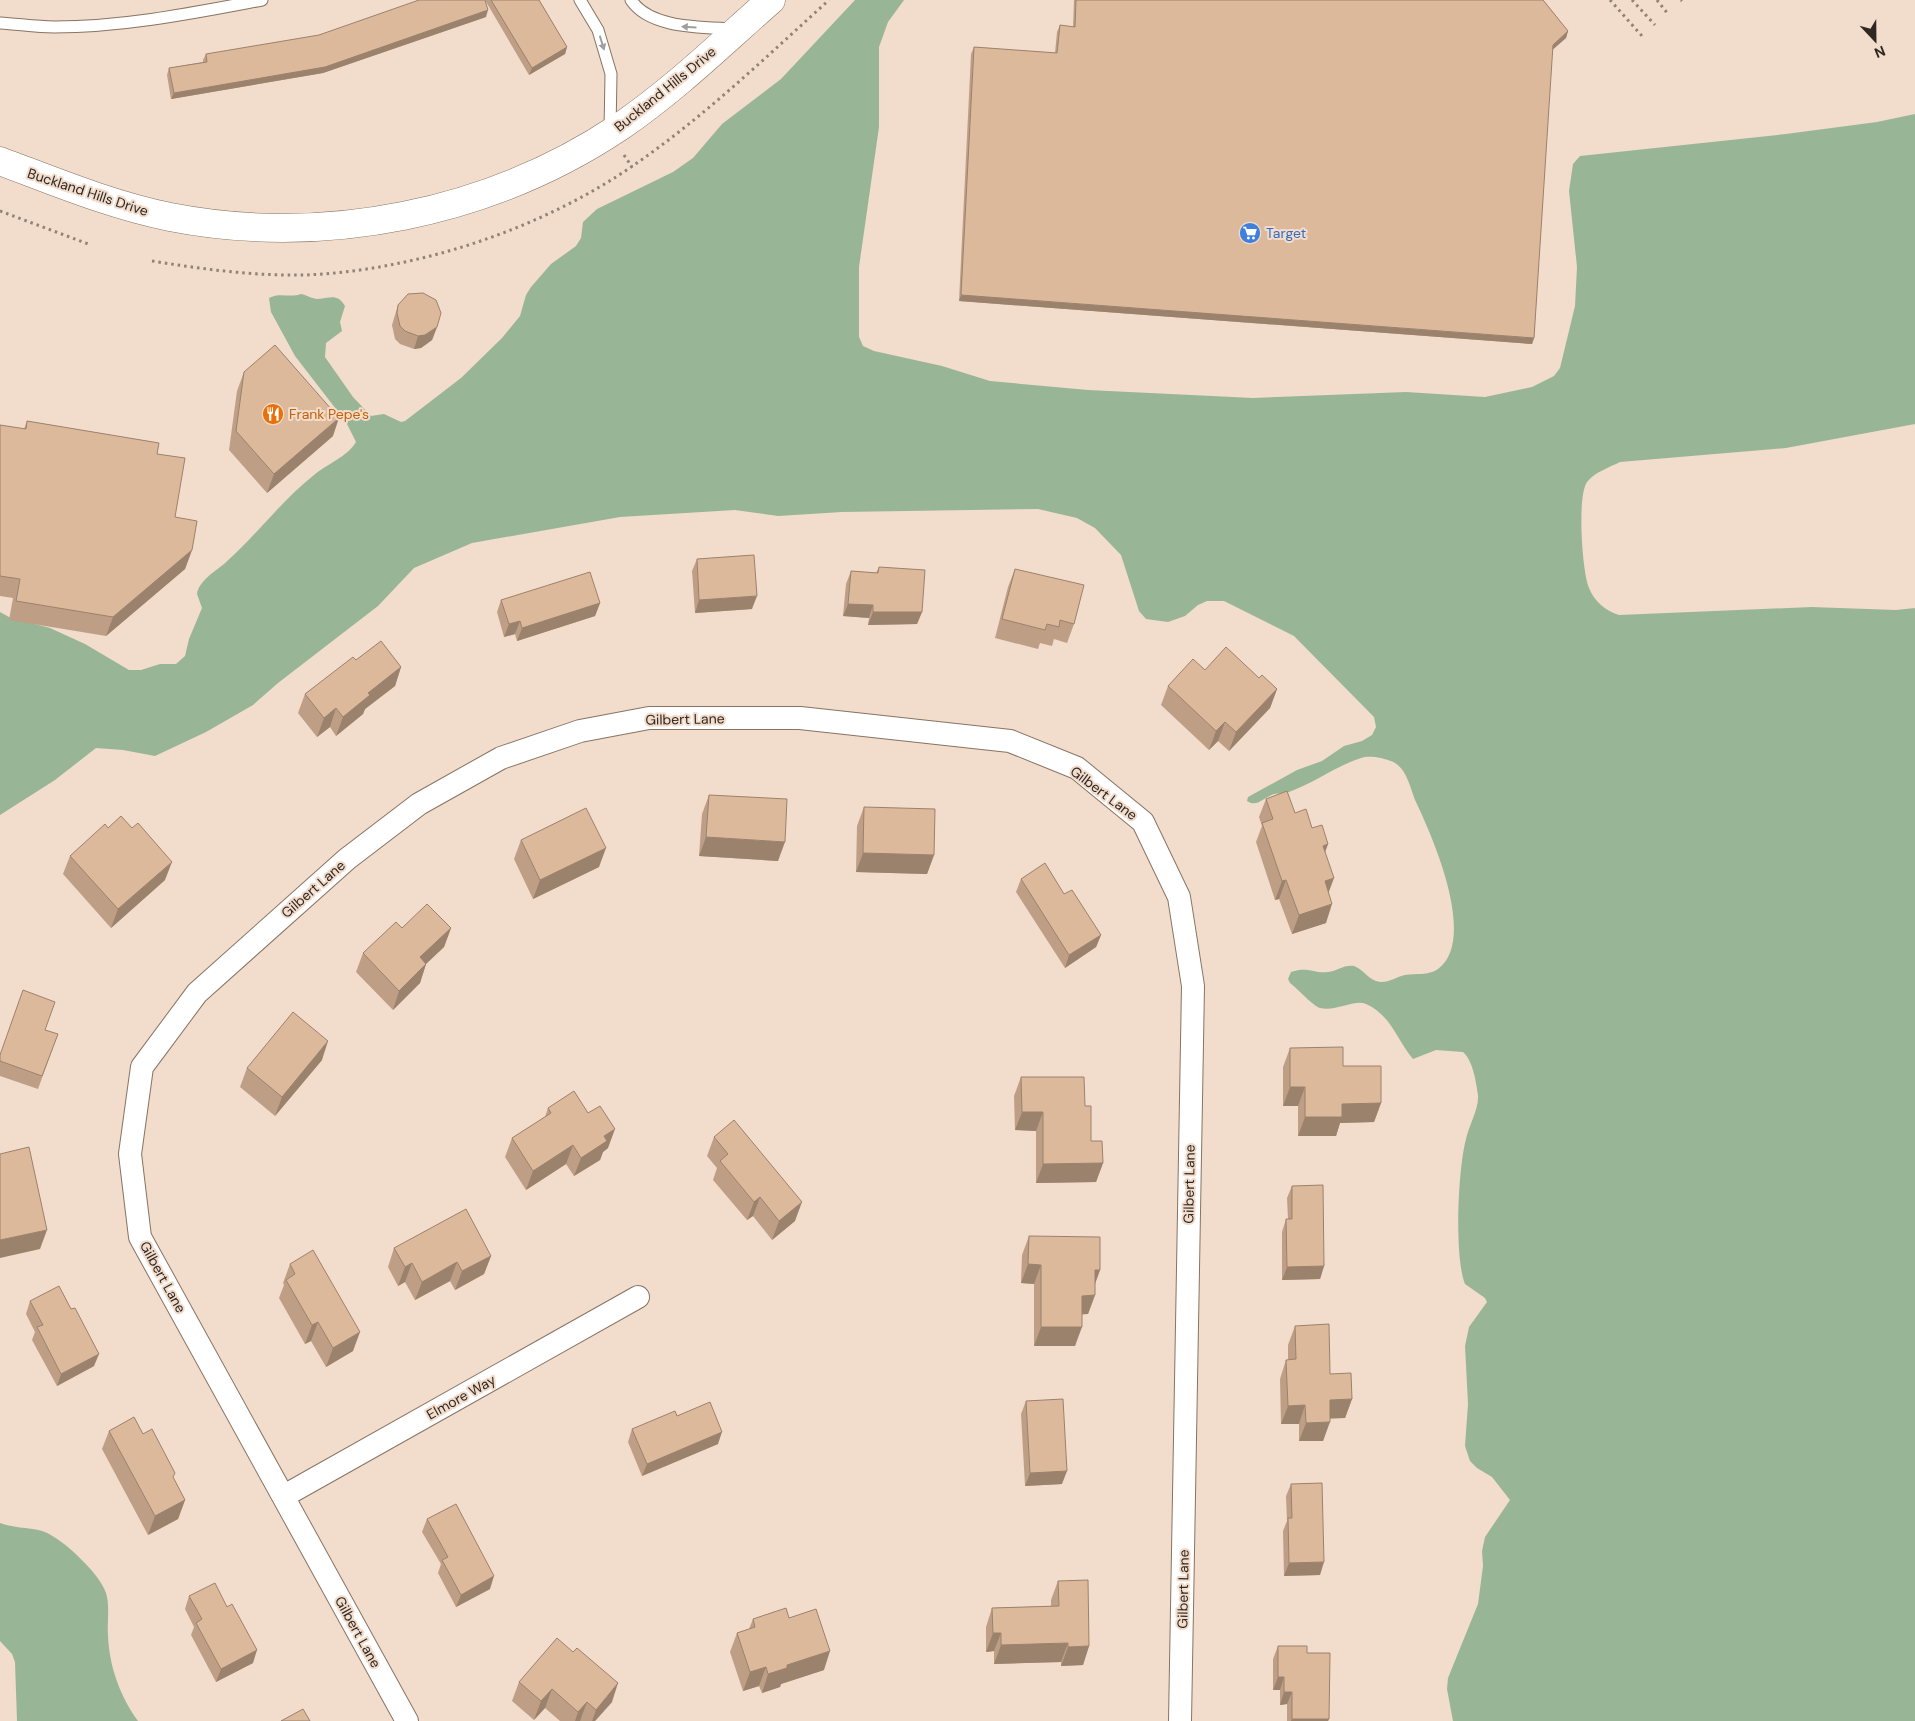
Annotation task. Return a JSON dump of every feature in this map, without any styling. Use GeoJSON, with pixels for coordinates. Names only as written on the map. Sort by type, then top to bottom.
{"type":"FeatureCollection","features":[{"type":"Feature","properties":{"kind":"street","name":"Buckland Hills Drive"},"geometry":{"type":"LineString","coordinates":[[0,162],[86,194],[168,216],[232,226],[309,227],[410,215],[478,197],[539,171],[610,133],[653,101],[771,0]]}},
{"type":"Feature","properties":{"kind":"street","name":"Gilbert Lane"},"geometry":{"type":"LineString","coordinates":[[407,1721],[140,1237],[130,1154],[142,1067],[197,993],[347,860],[419,804],[501,758],[580,731],[649,718],[800,718],[1010,741],[1077,768],[1143,822],[1179,897],[1193,986],[1180,1721]]}},
{"type":"Feature","properties":{"kind":"street","name":"Elmore Way"},"geometry":{"type":"LineString","coordinates":[[284,1496],[638,1297]]}},
{"type":"Feature","properties":{"kind":"lane"},"geometry":{"type":"LineString","coordinates":[[0,23],[53,27],[133,22],[162,19],[262,0]]}},
{"type":"Feature","properties":{"kind":"lane"},"geometry":{"type":"LineString","coordinates":[[580,0],[598,30],[611,74],[610,133]]}},
{"type":"Feature","properties":{"kind":"lane"},"geometry":{"type":"LineString","coordinates":[[631,0],[653,17],[679,26],[738,29]]}},
{"type":"Feature","properties":{"kind":"path"},"geometry":{"type":"LineString","coordinates":[[1610,0],[1642,36]]}},
{"type":"Feature","properties":{"kind":"path"},"geometry":{"type":"LineString","coordinates":[[1632,0],[1654,25]]}},
{"type":"Feature","properties":{"kind":"path"},"geometry":{"type":"LineString","coordinates":[[1657,0],[1668,14]]}},
{"type":"Feature","properties":{"kind":"path"},"geometry":{"type":"LineString","coordinates":[[0,211],[91,245]]}},
{"type":"Feature","properties":{"kind":"green space"},"geometry":{"type":"Polygon","coordinates":[[[855,0],[904,0],[888,22],[879,47],[879,127],[859,267],[859,337],[863,346],[874,351],[942,366],[990,381],[1088,390],[1253,398],[1406,392],[1485,397],[1532,387],[1554,376],[1560,368],[1575,306],[1577,267],[1569,191],[1573,164],[1580,156],[1786,134],[1877,122],[1915,114],[1915,424],[1786,448],[1620,462],[1598,473],[1587,482],[1584,490],[1581,517],[1584,566],[1589,588],[1601,605],[1619,615],[1811,607],[1896,610],[1915,608],[1915,1721],[1453,1721],[1447,1689],[1448,1678],[1478,1604],[1483,1566],[1482,1551],[1485,1537],[1510,1500],[1492,1477],[1477,1468],[1470,1461],[1465,1446],[1468,1404],[1465,1346],[1469,1327],[1487,1302],[1485,1298],[1465,1284],[1459,1254],[1459,1191],[1463,1153],[1478,1100],[1475,1078],[1472,1066],[1463,1052],[1436,1050],[1413,1059],[1388,1021],[1375,1009],[1361,1003],[1326,1009],[1317,1007],[1288,979],[1291,972],[1297,970],[1328,972],[1354,966],[1373,980],[1383,982],[1405,975],[1426,973],[1438,969],[1449,955],[1454,935],[1453,912],[1441,862],[1404,773],[1401,768],[1388,760],[1364,757],[1343,765],[1289,792],[1270,795],[1257,803],[1247,801],[1248,797],[1297,770],[1322,761],[1344,746],[1362,741],[1372,735],[1376,727],[1374,717],[1294,636],[1224,601],[1207,601],[1198,605],[1185,616],[1168,622],[1146,619],[1139,611],[1121,555],[1095,528],[1077,518],[1038,509],[842,512],[778,516],[735,510],[620,517],[472,543],[414,568],[378,606],[278,683],[253,705],[206,732],[155,756],[123,750],[96,748],[55,780],[0,815],[0,612],[9,617],[50,628],[85,644],[129,670],[141,670],[160,664],[176,664],[185,656],[189,639],[202,608],[197,594],[204,581],[236,553],[302,485],[319,471],[337,460],[356,442],[346,422],[295,356],[271,312],[269,298],[277,295],[301,294],[316,299],[333,297],[339,299],[345,306],[340,322],[342,331],[326,343],[325,357],[353,397],[371,416],[384,414],[401,422],[405,421],[461,378],[502,338],[520,316],[526,295],[531,287],[551,264],[576,246],[581,238],[583,222],[597,209],[673,172],[693,158],[722,124],[781,79],[855,0]]]}},
{"type":"Feature","properties":{"kind":"green space"},"geometry":{"type":"Polygon","coordinates":[[[0,1523],[40,1530],[53,1536],[80,1558],[97,1577],[107,1598],[109,1647],[113,1669],[121,1691],[138,1721],[17,1721],[15,1662],[12,1654],[0,1641],[0,1523]]]}},
{"type":"Feature","properties":{"kind":"building"},"geometry":{"type":"Polygon","coordinates":[[[419,0],[485,0],[488,10],[325,67],[174,93],[169,68],[207,62],[206,54],[319,35],[419,0]]]}},
{"type":"Feature","properties":{"kind":"building"},"geometry":{"type":"Polygon","coordinates":[[[491,0],[539,0],[567,47],[532,68],[491,0]]]}},
{"type":"Feature","properties":{"kind":"building","name":"Target"},"geometry":{"type":"Polygon","coordinates":[[[1076,0],[1543,0],[1568,31],[1553,45],[1534,338],[961,295],[974,47],[1057,53],[1060,25],[1075,27],[1076,0]]]}},
{"type":"Feature","properties":{"kind":"building"},"geometry":{"type":"Polygon","coordinates":[[[423,293],[436,300],[441,313],[437,327],[425,335],[418,336],[405,331],[400,326],[397,313],[398,305],[408,294],[423,293]]]}},
{"type":"Feature","properties":{"kind":"building","name":"Frank Pepe's"},"geometry":{"type":"Polygon","coordinates":[[[275,345],[339,418],[274,474],[236,431],[244,372],[275,345]]]}},
{"type":"Feature","properties":{"kind":"building"},"geometry":{"type":"Polygon","coordinates":[[[27,421],[159,443],[157,454],[185,458],[175,517],[197,521],[192,550],[113,617],[16,601],[20,579],[0,576],[0,425],[26,429],[27,421]]]}},
{"type":"Feature","properties":{"kind":"building"},"geometry":{"type":"Polygon","coordinates":[[[754,555],[757,596],[699,600],[697,559],[754,555]]]}},
{"type":"Feature","properties":{"kind":"building"},"geometry":{"type":"Polygon","coordinates":[[[879,567],[925,570],[922,612],[873,612],[873,605],[848,604],[851,571],[878,573],[879,567]]]}},
{"type":"Feature","properties":{"kind":"building"},"geometry":{"type":"Polygon","coordinates":[[[1015,569],[1084,585],[1074,624],[1060,620],[1059,627],[1047,624],[1045,630],[1002,619],[1015,569]]]}},
{"type":"Feature","properties":{"kind":"building"},"geometry":{"type":"Polygon","coordinates":[[[590,572],[600,603],[522,628],[520,621],[509,624],[501,600],[590,572]]]}},
{"type":"Feature","properties":{"kind":"building"},"geometry":{"type":"Polygon","coordinates":[[[381,641],[401,667],[368,693],[370,695],[343,717],[336,708],[324,718],[305,694],[353,657],[356,660],[381,641]]]}},
{"type":"Feature","properties":{"kind":"building"},"geometry":{"type":"Polygon","coordinates":[[[1226,647],[1259,678],[1262,675],[1277,689],[1236,732],[1225,722],[1216,731],[1168,686],[1193,659],[1205,670],[1226,647]]]}},
{"type":"Feature","properties":{"kind":"building"},"geometry":{"type":"Polygon","coordinates":[[[1287,791],[1295,813],[1306,809],[1312,828],[1322,825],[1328,844],[1323,846],[1334,878],[1325,881],[1332,904],[1299,915],[1286,880],[1282,881],[1262,823],[1273,819],[1266,799],[1287,791]]]}},
{"type":"Feature","properties":{"kind":"building"},"geometry":{"type":"Polygon","coordinates":[[[709,795],[787,799],[785,842],[706,837],[709,795]]]}},
{"type":"Feature","properties":{"kind":"building"},"geometry":{"type":"Polygon","coordinates":[[[864,807],[935,809],[934,855],[863,853],[864,807]]]}},
{"type":"Feature","properties":{"kind":"building"},"geometry":{"type":"Polygon","coordinates":[[[586,808],[606,848],[540,880],[521,840],[586,808]]]}},
{"type":"Feature","properties":{"kind":"building"},"geometry":{"type":"Polygon","coordinates":[[[121,816],[132,828],[138,823],[172,862],[118,909],[70,856],[105,824],[108,828],[121,816]]]}},
{"type":"Feature","properties":{"kind":"building"},"geometry":{"type":"Polygon","coordinates":[[[1045,863],[1064,894],[1072,890],[1101,935],[1069,955],[1021,879],[1045,863]]]}},
{"type":"Feature","properties":{"kind":"building"},"geometry":{"type":"Polygon","coordinates":[[[427,904],[451,928],[420,957],[426,964],[399,991],[363,953],[396,922],[402,928],[427,904]]]}},
{"type":"Feature","properties":{"kind":"building"},"geometry":{"type":"Polygon","coordinates":[[[23,990],[55,1002],[45,1030],[58,1034],[42,1076],[0,1061],[0,1055],[23,990]]]}},
{"type":"Feature","properties":{"kind":"building"},"geometry":{"type":"Polygon","coordinates":[[[293,1012],[328,1041],[282,1097],[247,1068],[293,1012]]]}},
{"type":"Feature","properties":{"kind":"building"},"geometry":{"type":"Polygon","coordinates":[[[1343,1047],[1343,1066],[1381,1066],[1381,1103],[1342,1104],[1342,1117],[1305,1117],[1305,1087],[1290,1087],[1290,1048],[1343,1047]]]}},
{"type":"Feature","properties":{"kind":"building"},"geometry":{"type":"Polygon","coordinates":[[[1021,1077],[1084,1077],[1085,1106],[1091,1106],[1091,1141],[1102,1141],[1103,1163],[1043,1164],[1043,1112],[1022,1112],[1021,1077]]]}},
{"type":"Feature","properties":{"kind":"building"},"geometry":{"type":"Polygon","coordinates":[[[574,1091],[588,1113],[600,1106],[615,1129],[604,1136],[607,1141],[581,1158],[573,1145],[533,1171],[512,1138],[551,1113],[548,1108],[574,1091]]]}},
{"type":"Feature","properties":{"kind":"building"},"geometry":{"type":"Polygon","coordinates":[[[734,1120],[802,1202],[779,1221],[760,1197],[754,1202],[720,1161],[728,1154],[714,1137],[734,1120]]]}},
{"type":"Feature","properties":{"kind":"building"},"geometry":{"type":"Polygon","coordinates":[[[29,1147],[47,1230],[0,1240],[0,1154],[29,1147]]]}},
{"type":"Feature","properties":{"kind":"building"},"geometry":{"type":"Polygon","coordinates":[[[1323,1185],[1324,1266],[1287,1267],[1286,1219],[1292,1219],[1292,1186],[1323,1185]]]}},
{"type":"Feature","properties":{"kind":"building"},"geometry":{"type":"Polygon","coordinates":[[[466,1209],[491,1256],[462,1271],[457,1262],[422,1282],[412,1263],[405,1267],[394,1248],[466,1209]]]}},
{"type":"Feature","properties":{"kind":"building"},"geometry":{"type":"Polygon","coordinates":[[[1029,1236],[1100,1237],[1100,1270],[1095,1270],[1095,1295],[1082,1296],[1082,1327],[1041,1327],[1041,1265],[1028,1264],[1029,1236]]]}},
{"type":"Feature","properties":{"kind":"building"},"geometry":{"type":"Polygon","coordinates":[[[313,1250],[360,1332],[333,1348],[318,1322],[312,1325],[286,1280],[295,1274],[290,1264],[313,1250]]]}},
{"type":"Feature","properties":{"kind":"building"},"geometry":{"type":"Polygon","coordinates":[[[59,1286],[71,1309],[75,1308],[99,1354],[61,1374],[37,1327],[43,1325],[30,1301],[59,1286]]]}},
{"type":"Feature","properties":{"kind":"building"},"geometry":{"type":"Polygon","coordinates":[[[1329,1324],[1330,1374],[1351,1373],[1352,1399],[1330,1400],[1330,1422],[1306,1423],[1305,1405],[1288,1406],[1286,1360],[1296,1359],[1295,1326],[1329,1324]]]}},
{"type":"Feature","properties":{"kind":"building"},"geometry":{"type":"Polygon","coordinates":[[[1063,1399],[1067,1471],[1030,1473],[1026,1401],[1063,1399]]]}},
{"type":"Feature","properties":{"kind":"building"},"geometry":{"type":"Polygon","coordinates":[[[710,1402],[722,1432],[647,1464],[632,1429],[675,1411],[677,1416],[710,1402]]]}},
{"type":"Feature","properties":{"kind":"building"},"geometry":{"type":"Polygon","coordinates":[[[134,1417],[143,1434],[152,1429],[175,1473],[173,1477],[185,1500],[155,1516],[109,1431],[134,1417]]]}},
{"type":"Feature","properties":{"kind":"building"},"geometry":{"type":"Polygon","coordinates":[[[1322,1483],[1324,1562],[1289,1563],[1288,1518],[1292,1518],[1291,1484],[1322,1483]]]}},
{"type":"Feature","properties":{"kind":"building"},"geometry":{"type":"Polygon","coordinates":[[[456,1504],[494,1576],[461,1595],[442,1560],[448,1557],[427,1519],[456,1504]]]}},
{"type":"Feature","properties":{"kind":"building"},"geometry":{"type":"Polygon","coordinates":[[[1088,1580],[1089,1646],[1068,1647],[1068,1643],[1001,1645],[1001,1633],[993,1633],[992,1608],[1059,1606],[1058,1581],[1088,1580]]]}},
{"type":"Feature","properties":{"kind":"building"},"geometry":{"type":"Polygon","coordinates":[[[215,1583],[227,1607],[232,1604],[257,1650],[221,1669],[196,1623],[202,1619],[189,1596],[215,1583]]]}},
{"type":"Feature","properties":{"kind":"building"},"geometry":{"type":"Polygon","coordinates":[[[786,1608],[789,1618],[816,1609],[830,1651],[787,1665],[787,1668],[768,1674],[766,1667],[750,1672],[737,1633],[755,1627],[753,1619],[786,1608]]]}},
{"type":"Feature","properties":{"kind":"building"},"geometry":{"type":"Polygon","coordinates":[[[557,1638],[573,1652],[577,1648],[618,1683],[596,1710],[587,1702],[578,1712],[552,1689],[541,1701],[519,1682],[557,1638]]]}},
{"type":"Feature","properties":{"kind":"building"},"geometry":{"type":"Polygon","coordinates":[[[1278,1646],[1307,1646],[1307,1653],[1330,1653],[1329,1719],[1292,1719],[1292,1692],[1284,1692],[1284,1677],[1278,1677],[1278,1646]]]}},
{"type":"Feature","properties":{"kind":"building"},"geometry":{"type":"Polygon","coordinates":[[[303,1709],[310,1721],[281,1721],[303,1709]]]}},
{"type":"Feature","properties":{"kind":"place","name":"Target"},"geometry":{"type":"Point","coordinates":[1250,233]}},
{"type":"Feature","properties":{"kind":"place","name":"Frank Pepe's"},"geometry":{"type":"Point","coordinates":[273,414]}}]}
